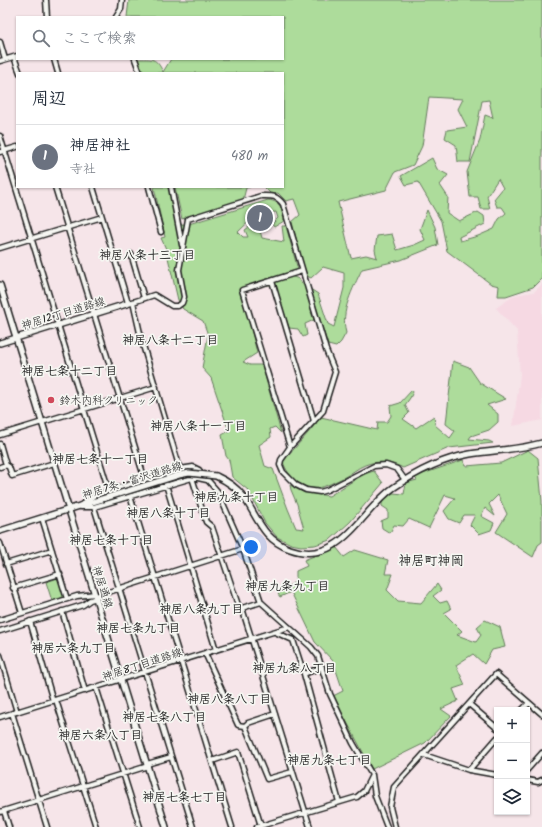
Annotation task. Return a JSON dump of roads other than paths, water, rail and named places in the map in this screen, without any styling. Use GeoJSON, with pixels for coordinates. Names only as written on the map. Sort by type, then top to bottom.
{"type":"FeatureCollection","features":[{"type":"Feature","properties":{"kind":"street"},"geometry":{"type":"LineString","coordinates":[[46,0],[47,16]]}},
{"type":"Feature","properties":{"kind":"street"},"geometry":{"type":"LineString","coordinates":[[117,16],[121,9],[122,0]]}},
{"type":"Feature","properties":{"kind":"street"},"geometry":{"type":"LineString","coordinates":[[0,42],[5,59]]}},
{"type":"Feature","properties":{"kind":"street"},"geometry":{"type":"LineString","coordinates":[[0,61],[16,56]]}},
{"type":"Feature","properties":{"kind":"street"},"geometry":{"type":"LineString","coordinates":[[17,60],[20,72]]}},
{"type":"Feature","properties":{"kind":"street"},"geometry":{"type":"LineString","coordinates":[[54,60],[58,72]]}},
{"type":"Feature","properties":{"kind":"street"},"geometry":{"type":"LineString","coordinates":[[135,60],[140,72]]}},
{"type":"Feature","properties":{"kind":"street"},"geometry":{"type":"LineString","coordinates":[[0,136],[2,152],[32,238],[109,491]]}},
{"type":"Feature","properties":{"kind":"street"},"geometry":{"type":"LineString","coordinates":[[2,152],[16,147]]}},
{"type":"Feature","properties":{"kind":"street"},"geometry":{"type":"LineString","coordinates":[[55,188],[145,480]]}},
{"type":"Feature","properties":{"kind":"street"},"geometry":{"type":"LineString","coordinates":[[94,188],[180,469]]}},
{"type":"Feature","properties":{"kind":"street"},"geometry":{"type":"LineString","coordinates":[[149,188],[161,232]]}},
{"type":"Feature","properties":{"kind":"street"},"geometry":{"type":"LineString","coordinates":[[171,188],[182,247]]}},
{"type":"Feature","properties":{"kind":"street"},"geometry":{"type":"LineString","coordinates":[[130,302],[154,295],[172,306],[178,306],[182,303],[184,297],[179,270],[188,219],[261,196],[272,196],[278,198],[283,204],[326,350],[335,372],[323,411],[290,447],[281,460],[280,465],[283,472],[296,485],[306,490],[320,492],[327,490],[374,466],[386,465],[397,470],[405,480]]}},
{"type":"Feature","properties":{"kind":"street"},"geometry":{"type":"LineString","coordinates":[[0,248],[102,217]]}},
{"type":"Feature","properties":{"kind":"street"},"geometry":{"type":"LineString","coordinates":[[131,254],[144,298]]}},
{"type":"Feature","properties":{"kind":"street"},"geometry":{"type":"LineString","coordinates":[[290,447],[242,290],[302,271]]}},
{"type":"Feature","properties":{"kind":"street"},"geometry":{"type":"LineString","coordinates":[[272,281],[314,422]]}},
{"type":"Feature","properties":{"kind":"street","name":"神居通線"},"geometry":{"type":"LineString","coordinates":[[0,285],[166,827]]}},
{"type":"Feature","properties":{"kind":"street","name":"神居12丁目道路線"},"geometry":{"type":"LineString","coordinates":[[0,343],[58,326],[130,302]]}},
{"type":"Feature","properties":{"kind":"street"},"geometry":{"type":"LineString","coordinates":[[0,435],[156,387]]}},
{"type":"Feature","properties":{"kind":"street","name":"神居7条・富沢道路線"},"geometry":{"type":"LineString","coordinates":[[0,531],[179,474],[198,473],[216,476],[229,483],[243,497],[262,530],[272,539],[290,549],[313,552],[328,548],[346,537],[391,490],[419,471],[453,458],[470,454],[508,450],[542,443]]}},
{"type":"Feature","properties":{"kind":"street"},"geometry":{"type":"LineString","coordinates":[[0,444],[6,465],[9,467],[12,476],[54,463]]}},
{"type":"Feature","properties":{"kind":"street"},"geometry":{"type":"LineString","coordinates":[[0,467],[6,465]]}},
{"type":"Feature","properties":{"kind":"street"},"geometry":{"type":"LineString","coordinates":[[188,467],[206,522],[212,527],[238,605],[242,608],[310,827]]}},
{"type":"Feature","properties":{"kind":"street"},"geometry":{"type":"LineString","coordinates":[[78,507],[95,495],[188,467],[193,467],[199,470],[210,481],[218,492],[243,549],[261,602],[311,647],[318,656],[330,694],[353,743],[372,775],[375,796],[386,827]]}},
{"type":"Feature","properties":{"kind":"street"},"geometry":{"type":"LineString","coordinates":[[163,474],[216,650]]}},
{"type":"Feature","properties":{"kind":"street"},"geometry":{"type":"LineString","coordinates":[[78,507],[94,507],[192,478],[210,481]]}},
{"type":"Feature","properties":{"kind":"street"},"geometry":{"type":"LineString","coordinates":[[130,496],[232,827]]}},
{"type":"Feature","properties":{"kind":"street"},"geometry":{"type":"LineString","coordinates":[[94,507],[193,827]]}},
{"type":"Feature","properties":{"kind":"street"},"geometry":{"type":"LineString","coordinates":[[42,518],[68,599]]}},
{"type":"Feature","properties":{"kind":"street"},"geometry":{"type":"LineString","coordinates":[[0,543],[22,613]]}},
{"type":"Feature","properties":{"kind":"street"},"geometry":{"type":"LineString","coordinates":[[0,631],[83,605],[96,596],[119,588],[190,567],[243,549]]}},
{"type":"Feature","properties":{"kind":"street"},"geometry":{"type":"LineString","coordinates":[[6,564],[52,550]]}},
{"type":"Feature","properties":{"kind":"street"},"geometry":{"type":"LineString","coordinates":[[13,588],[60,574]]}},
{"type":"Feature","properties":{"kind":"street"},"geometry":{"type":"LineString","coordinates":[[0,620],[77,596],[96,596]]}},
{"type":"Feature","properties":{"kind":"street"},"geometry":{"type":"LineString","coordinates":[[242,608],[261,602]]}},
{"type":"Feature","properties":{"kind":"street"},"geometry":{"type":"LineString","coordinates":[[62,611],[85,691]]}},
{"type":"Feature","properties":{"kind":"street"},"geometry":{"type":"LineString","coordinates":[[30,621],[54,700],[96,827]]}},
{"type":"Feature","properties":{"kind":"street","name":"神居8丁目道路線"},"geometry":{"type":"LineString","coordinates":[[0,717],[289,627]]}},
{"type":"Feature","properties":{"kind":"street"},"geometry":{"type":"LineString","coordinates":[[275,632],[293,640],[304,674],[339,802]]}},
{"type":"Feature","properties":{"kind":"street"},"geometry":{"type":"LineString","coordinates":[[205,653],[238,725],[245,726],[248,723],[275,714]]}},
{"type":"Feature","properties":{"kind":"street"},"geometry":{"type":"LineString","coordinates":[[0,655],[14,712],[47,827]]}},
{"type":"Feature","properties":{"kind":"street"},"geometry":{"type":"LineString","coordinates":[[304,674],[322,668]]}},
{"type":"Feature","properties":{"kind":"street"},"geometry":{"type":"LineString","coordinates":[[396,827],[390,807],[394,786],[424,755],[496,674],[542,714]]}},
{"type":"Feature","properties":{"kind":"street"},"geometry":{"type":"LineString","coordinates":[[96,687],[140,827]]}},
{"type":"Feature","properties":{"kind":"street"},"geometry":{"type":"LineString","coordinates":[[525,707],[528,703]]}},
{"type":"Feature","properties":{"kind":"street"},"geometry":{"type":"LineString","coordinates":[[469,704],[494,725]]}},
{"type":"Feature","properties":{"kind":"street"},"geometry":{"type":"LineString","coordinates":[[245,726],[268,779],[292,772]]}},
{"type":"Feature","properties":{"kind":"street"},"geometry":{"type":"LineString","coordinates":[[469,770],[494,741]]}},
{"type":"Feature","properties":{"kind":"street"},"geometry":{"type":"LineString","coordinates":[[212,761],[238,752],[259,826],[270,825],[357,796],[364,791],[372,775]]}},
{"type":"Feature","properties":{"kind":"street"},"geometry":{"type":"LineString","coordinates":[[530,767],[542,753]]}},
{"type":"Feature","properties":{"kind":"street"},"geometry":{"type":"LineString","coordinates":[[424,755],[469,770],[494,774]]}},
{"type":"Feature","properties":{"kind":"street"},"geometry":{"type":"LineString","coordinates":[[9,827],[2,811],[124,774],[171,757]]}},
{"type":"Feature","properties":{"kind":"street"},"geometry":{"type":"LineString","coordinates":[[530,781],[538,782],[542,780]]}},
{"type":"Feature","properties":{"kind":"place","name":"神居神社"},"geometry":{"type":"Point","coordinates":[260,218]}},
{"type":"Feature","properties":{"kind":"place","name":"鈴木内科クリニック"},"geometry":{"type":"Point","coordinates":[51,400]}},
{"type":"Feature","properties":{"kind":"district","name":"神居八条十三丁目"},"geometry":{"type":"Point","coordinates":[147,255]}},
{"type":"Feature","properties":{"kind":"district","name":"神居八条十二丁目"},"geometry":{"type":"Point","coordinates":[170,340]}},
{"type":"Feature","properties":{"kind":"district","name":"神居七条十二丁目"},"geometry":{"type":"Point","coordinates":[69,371]}},
{"type":"Feature","properties":{"kind":"district","name":"神居八条十一丁目"},"geometry":{"type":"Point","coordinates":[198,426]}},
{"type":"Feature","properties":{"kind":"district","name":"神居七条十一丁目"},"geometry":{"type":"Point","coordinates":[100,459]}},
{"type":"Feature","properties":{"kind":"district","name":"神居九条十丁目"},"geometry":{"type":"Point","coordinates":[236,497]}},
{"type":"Feature","properties":{"kind":"district","name":"神居八条十丁目"},"geometry":{"type":"Point","coordinates":[168,513]}},
{"type":"Feature","properties":{"kind":"district","name":"神居七条十丁目"},"geometry":{"type":"Point","coordinates":[111,540]}},
{"type":"Feature","properties":{"kind":"district","name":"神居町神岡"},"geometry":{"type":"Point","coordinates":[431,560]}},
{"type":"Feature","properties":{"kind":"district","name":"神居九条九丁目"},"geometry":{"type":"Point","coordinates":[287,586]}},
{"type":"Feature","properties":{"kind":"district","name":"神居八条九丁目"},"geometry":{"type":"Point","coordinates":[201,609]}},
{"type":"Feature","properties":{"kind":"district","name":"神居七条九丁目"},"geometry":{"type":"Point","coordinates":[138,628]}},
{"type":"Feature","properties":{"kind":"district","name":"神居六条九丁目"},"geometry":{"type":"Point","coordinates":[73,648]}},
{"type":"Feature","properties":{"kind":"district","name":"神居九条八丁目"},"geometry":{"type":"Point","coordinates":[294,668]}},
{"type":"Feature","properties":{"kind":"district","name":"神居八条八丁目"},"geometry":{"type":"Point","coordinates":[229,699]}},
{"type":"Feature","properties":{"kind":"district","name":"神居七条八丁目"},"geometry":{"type":"Point","coordinates":[164,717]}},
{"type":"Feature","properties":{"kind":"district","name":"神居六条八丁目"},"geometry":{"type":"Point","coordinates":[100,735]}},
{"type":"Feature","properties":{"kind":"district","name":"神居九条七丁目"},"geometry":{"type":"Point","coordinates":[329,760]}},
{"type":"Feature","properties":{"kind":"district","name":"神居七条七丁目"},"geometry":{"type":"Point","coordinates":[184,797]}}]}
